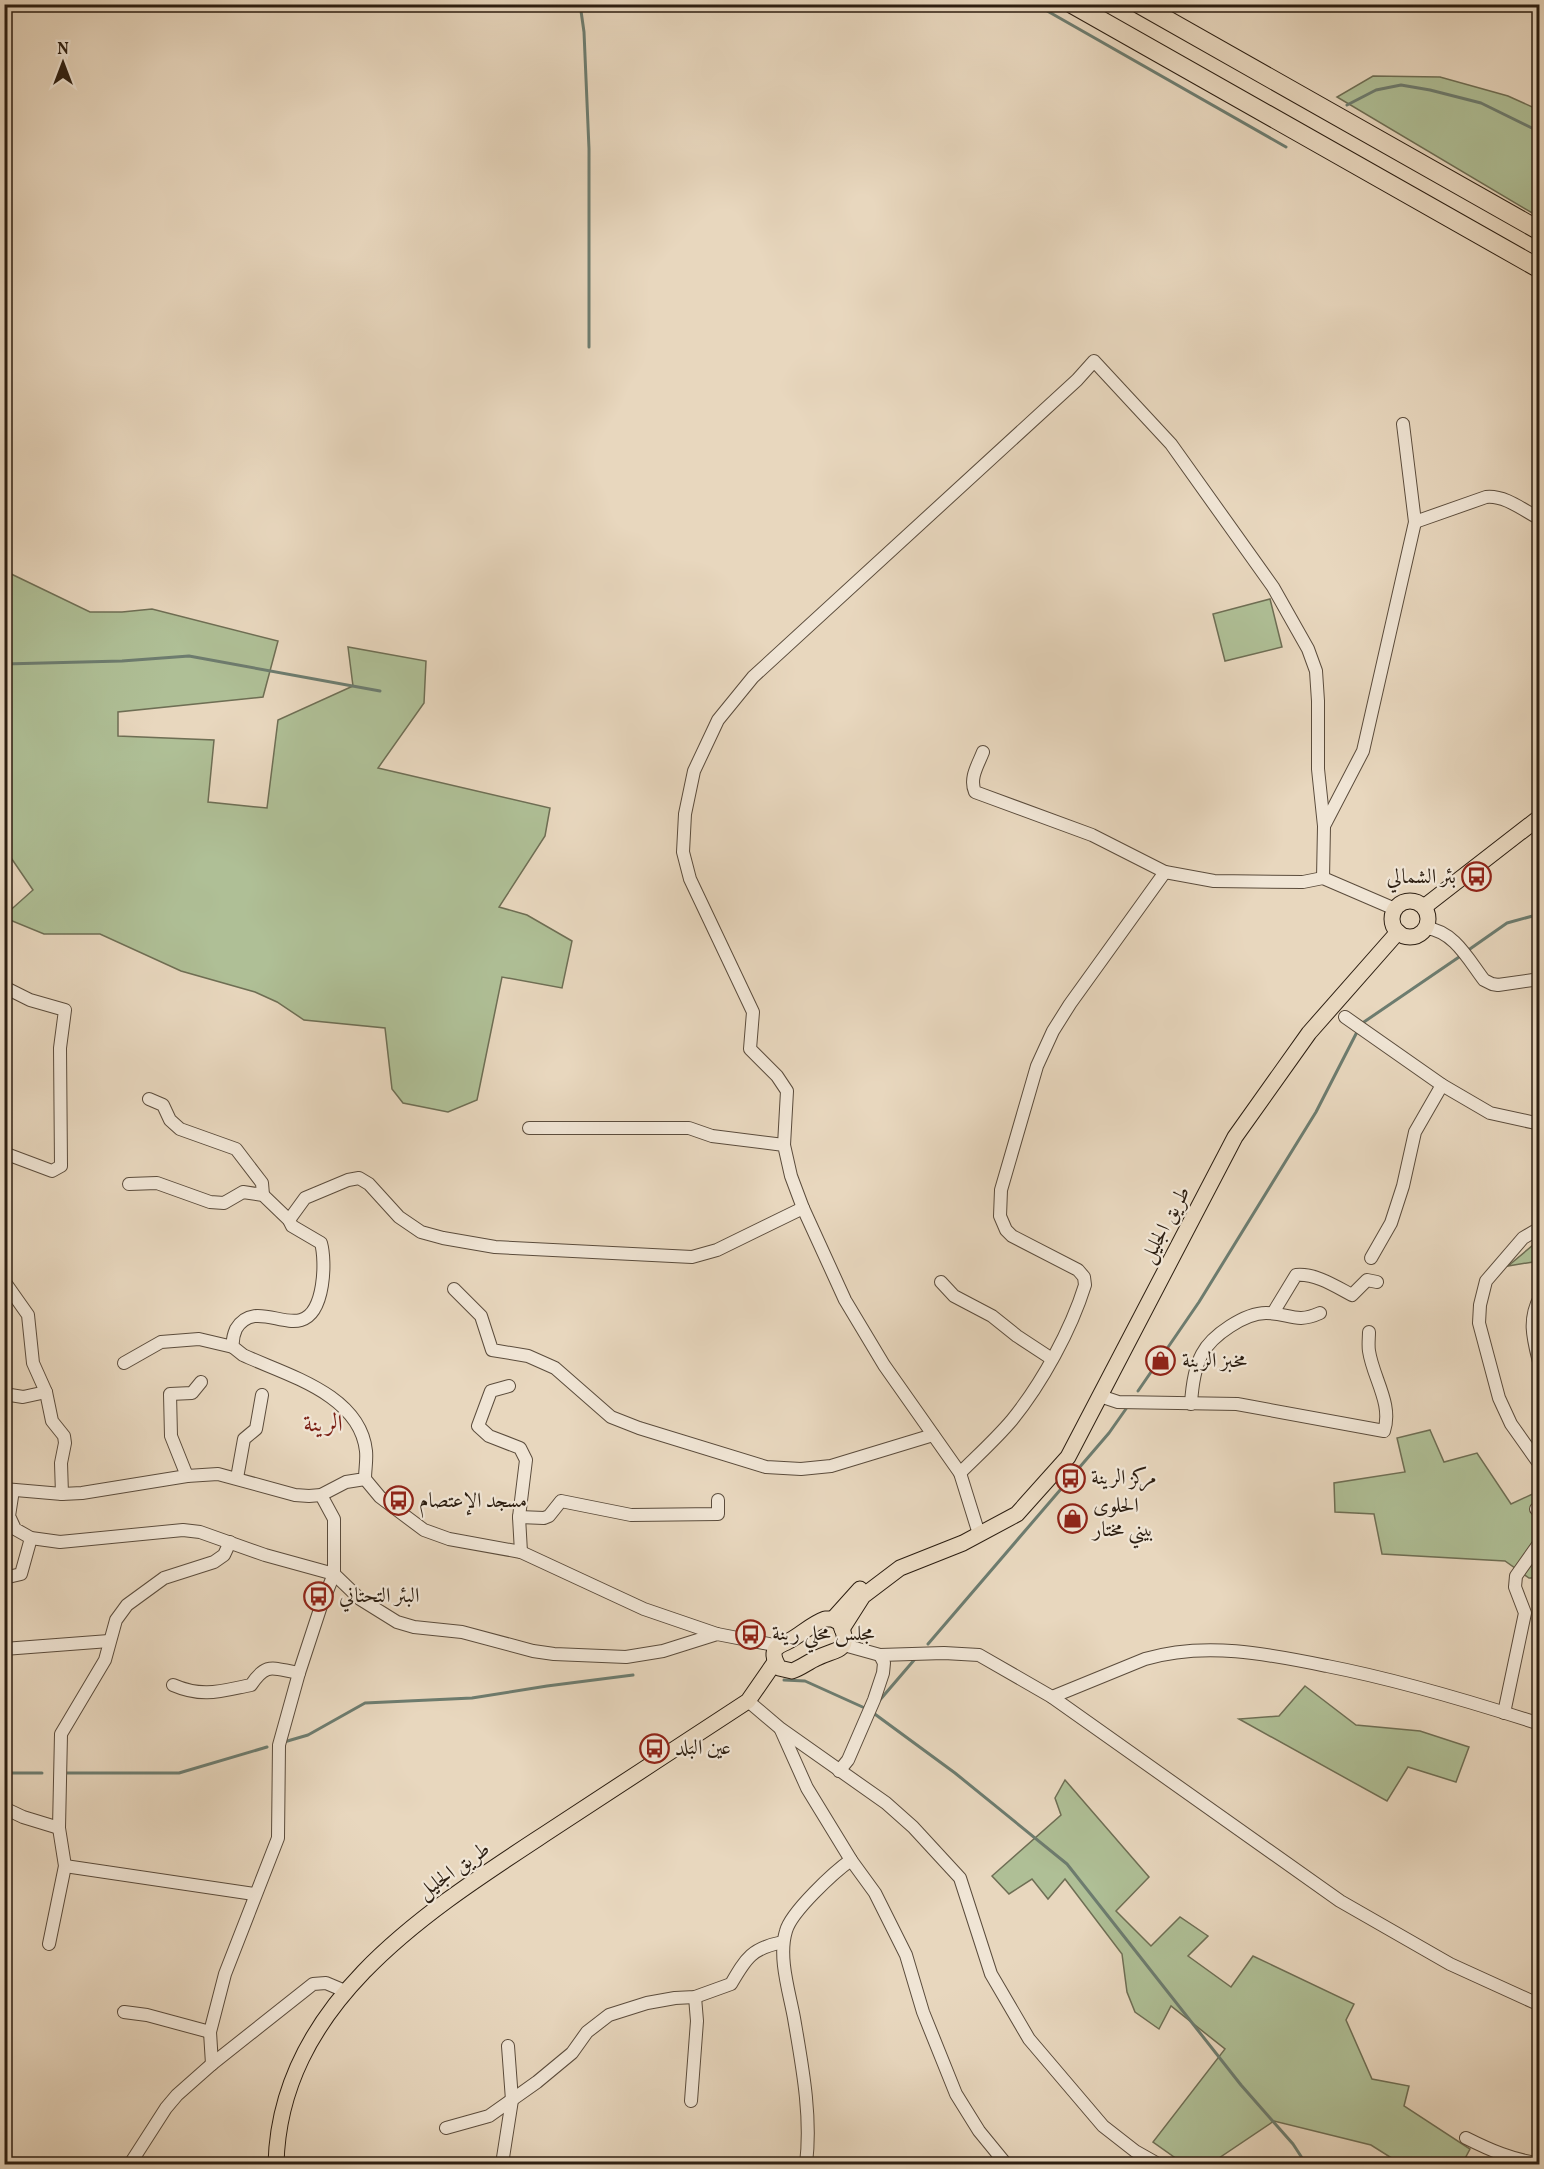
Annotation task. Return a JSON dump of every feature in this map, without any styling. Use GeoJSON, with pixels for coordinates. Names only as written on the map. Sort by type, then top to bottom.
{"type":"FeatureCollection","features":[{"type":"Feature","properties":{"kind":"highway"},"geometry":{"type":"LineString","coordinates":[[1072,4],[1539,269]]}},
{"type":"Feature","properties":{"kind":"highway"},"geometry":{"type":"LineString","coordinates":[[1139,4],[1539,231]]}},
{"type":"Feature","properties":{"kind":"main road"},"geometry":{"type":"LineString","coordinates":[[1424,907],[1539,817]]}},
{"type":"Feature","properties":{"kind":"main road"},"geometry":{"type":"LineString","coordinates":[[1407,901],[1416,902],[1424,907],[1428,919],[1426,928],[1415,936],[1398,933],[1392,921],[1399,904],[1407,901]]}},
{"type":"Feature","properties":{"kind":"main road","name":"طريق الجليل"},"geometry":{"type":"LineString","coordinates":[[840,1631],[855,1592],[892,1565],[956,1539],[979,1534],[1017,1514],[1046,1484],[1068,1456],[1235,1137],[1310,1033],[1398,933]]}},
{"type":"Feature","properties":{"kind":"main road"},"geometry":{"type":"LineString","coordinates":[[816,1623],[840,1631],[840,1650],[803,1667],[782,1667],[775,1651],[779,1646],[802,1634],[816,1623]]}},
{"type":"Feature","properties":{"kind":"main road","name":"طريق الجليل"},"geometry":{"type":"LineString","coordinates":[[276,2164],[278,2131],[284,2105],[304,2053],[345,1991],[382,1954],[422,1920],[504,1862],[751,1697],[782,1667]]}},
{"type":"Feature","properties":{"kind":"street"},"geometry":{"type":"LineString","coordinates":[[979,1534],[960,1473],[884,1365],[845,1300],[803,1208],[791,1176],[784,1144],[787,1091],[750,1049],[753,1012],[690,879],[683,852],[685,814],[694,771],[718,720],[753,677],[1068,388],[1094,361],[1171,444],[1273,587],[1308,650],[1316,671],[1318,769],[1324,826],[1323,878]]}},
{"type":"Feature","properties":{"kind":"street"},"geometry":{"type":"LineString","coordinates":[[1324,826],[1363,751],[1415,522],[1403,424]]}},
{"type":"Feature","properties":{"kind":"street"},"geometry":{"type":"LineString","coordinates":[[1415,522],[1494,496],[1502,498],[1539,519]]}},
{"type":"Feature","properties":{"kind":"street"},"geometry":{"type":"LineString","coordinates":[[983,752],[973,777],[972,785],[975,792],[1092,835],[1165,872],[1224,881],[1303,882],[1323,878],[1395,909]]}},
{"type":"Feature","properties":{"kind":"street"},"geometry":{"type":"LineString","coordinates":[[960,1473],[1011,1421],[1032,1394],[1052,1359],[1085,1285],[1084,1277],[1078,1270],[1012,1236],[1006,1230],[1000,1216],[1001,1190],[1037,1066],[1053,1031],[1070,1004],[1165,872]]}},
{"type":"Feature","properties":{"kind":"street"},"geometry":{"type":"LineString","coordinates":[[1426,928],[1437,929],[1449,936],[1484,980],[1492,984],[1539,979]]}},
{"type":"Feature","properties":{"kind":"street"},"geometry":{"type":"LineString","coordinates":[[4,987],[30,999],[65,1010],[60,1048],[61,1166],[52,1171],[4,1153]]}},
{"type":"Feature","properties":{"kind":"street"},"geometry":{"type":"LineString","coordinates":[[1345,1017],[1442,1085],[1490,1113],[1539,1124]]}},
{"type":"Feature","properties":{"kind":"street"},"geometry":{"type":"LineString","coordinates":[[1371,1258],[1391,1223],[1403,1186],[1415,1132],[1442,1085]]}},
{"type":"Feature","properties":{"kind":"street"},"geometry":{"type":"LineString","coordinates":[[148,1099],[163,1105],[170,1120],[180,1129],[236,1149],[262,1183],[262,1195]]}},
{"type":"Feature","properties":{"kind":"street"},"geometry":{"type":"LineString","coordinates":[[529,1128],[689,1128],[712,1136],[784,1144]]}},
{"type":"Feature","properties":{"kind":"street"},"geometry":{"type":"LineString","coordinates":[[289,1220],[305,1198],[348,1179],[359,1179],[369,1184],[399,1217],[421,1233],[495,1247],[692,1257],[717,1250],[803,1208]]}},
{"type":"Feature","properties":{"kind":"street"},"geometry":{"type":"LineString","coordinates":[[129,1184],[157,1183],[177,1189],[199,1200],[217,1203],[224,1203],[243,1192],[262,1195],[289,1220],[292,1226],[321,1243],[324,1269],[316,1304],[310,1315],[302,1320],[259,1316],[248,1318],[242,1322],[233,1335],[233,1347]]}},
{"type":"Feature","properties":{"kind":"street"},"geometry":{"type":"LineString","coordinates":[[1539,1228],[1523,1238],[1486,1281],[1480,1305],[1479,1323],[1499,1398],[1511,1424],[1539,1465]]}},
{"type":"Feature","properties":{"kind":"street"},"geometry":{"type":"LineString","coordinates":[[1273,1313],[1296,1275],[1304,1274],[1319,1279],[1352,1294],[1367,1280],[1377,1282]]}},
{"type":"Feature","properties":{"kind":"street"},"geometry":{"type":"LineString","coordinates":[[4,1281],[28,1315],[33,1363],[46,1392],[52,1421],[64,1436],[61,1463],[62,1494]]}},
{"type":"Feature","properties":{"kind":"street"},"geometry":{"type":"LineString","coordinates":[[940,1282],[954,1296],[992,1316],[1052,1359]]}},
{"type":"Feature","properties":{"kind":"street"},"geometry":{"type":"LineString","coordinates":[[454,1289],[481,1316],[492,1350],[528,1356],[555,1368],[611,1417],[745,1461],[778,1468],[801,1469],[831,1466],[933,1435]]}},
{"type":"Feature","properties":{"kind":"street"},"geometry":{"type":"LineString","coordinates":[[1539,1297],[1533,1313],[1531,1330],[1539,1366]]}},
{"type":"Feature","properties":{"kind":"street"},"geometry":{"type":"LineString","coordinates":[[1191,1404],[1196,1367],[1202,1353],[1211,1342],[1232,1325],[1249,1315],[1273,1313],[1290,1318],[1308,1318],[1320,1313]]}},
{"type":"Feature","properties":{"kind":"street"},"geometry":{"type":"LineString","coordinates":[[1100,1396],[1118,1402],[1237,1404],[1384,1431],[1385,1406],[1368,1351],[1369,1332]]}},
{"type":"Feature","properties":{"kind":"street"},"geometry":{"type":"LineString","coordinates":[[124,1363],[161,1342],[199,1340],[233,1347],[243,1355],[316,1387],[340,1405],[361,1432],[366,1451],[365,1479],[380,1497],[424,1530],[449,1539],[521,1552],[644,1609],[717,1634],[779,1646]]}},
{"type":"Feature","properties":{"kind":"street"},"geometry":{"type":"LineString","coordinates":[[187,1476],[171,1436],[170,1394],[192,1393],[201,1382]]}},
{"type":"Feature","properties":{"kind":"street"},"geometry":{"type":"LineString","coordinates":[[509,1386],[491,1391],[478,1426],[489,1436],[520,1448],[526,1460],[519,1517],[521,1552]]}},
{"type":"Feature","properties":{"kind":"street"},"geometry":{"type":"LineString","coordinates":[[4,1394],[23,1396],[46,1392]]}},
{"type":"Feature","properties":{"kind":"street"},"geometry":{"type":"LineString","coordinates":[[237,1478],[244,1439],[256,1429],[262,1395]]}},
{"type":"Feature","properties":{"kind":"street"},"geometry":{"type":"LineString","coordinates":[[365,1479],[346,1482],[321,1496],[296,1495],[218,1474],[187,1476],[82,1493],[62,1494],[9,1489],[10,1526],[31,1538],[60,1542],[183,1530],[200,1532],[265,1555],[334,1574],[360,1599],[397,1622],[414,1627],[462,1632],[533,1651],[626,1657],[663,1651],[717,1634]]}},
{"type":"Feature","properties":{"kind":"street"},"geometry":{"type":"LineString","coordinates":[[212,2064],[210,2032],[225,1974],[254,1894],[278,1838],[279,1744],[299,1673],[334,1574],[334,1519],[321,1496]]}},
{"type":"Feature","properties":{"kind":"street"},"geometry":{"type":"LineString","coordinates":[[519,1517],[544,1518],[549,1516],[561,1501],[631,1515],[718,1514],[718,1500]]}},
{"type":"Feature","properties":{"kind":"street"},"geometry":{"type":"LineString","coordinates":[[4,1578],[21,1574],[31,1538]]}},
{"type":"Feature","properties":{"kind":"street"},"geometry":{"type":"LineString","coordinates":[[49,1944],[65,1866],[58,1828],[61,1734],[96,1678],[105,1660],[116,1620],[127,1605],[164,1578],[214,1562],[224,1555],[230,1542]]}},
{"type":"Feature","properties":{"kind":"street"},"geometry":{"type":"LineString","coordinates":[[1504,1713],[1525,1613],[1515,1587],[1516,1576],[1539,1542]]}},
{"type":"Feature","properties":{"kind":"street"},"geometry":{"type":"LineString","coordinates":[[839,1771],[848,1760],[884,1673],[884,1663],[880,1655],[840,1631]]}},
{"type":"Feature","properties":{"kind":"street"},"geometry":{"type":"LineString","coordinates":[[4,1649],[109,1641]]}},
{"type":"Feature","properties":{"kind":"street"},"geometry":{"type":"LineString","coordinates":[[1052,1697],[1159,1654],[1212,1650],[1265,1653],[1389,1678],[1539,1724]]}},
{"type":"Feature","properties":{"kind":"street"},"geometry":{"type":"LineString","coordinates":[[880,1655],[944,1653],[979,1655],[1052,1697],[1340,1901],[1450,1964],[1539,2005]]}},
{"type":"Feature","properties":{"kind":"street"},"geometry":{"type":"LineString","coordinates":[[173,1685],[201,1694],[217,1693],[251,1685],[260,1671],[269,1668],[299,1673]]}},
{"type":"Feature","properties":{"kind":"street"},"geometry":{"type":"LineString","coordinates":[[751,1697],[781,1729],[886,1803],[913,1827],[960,1878],[991,1974],[1029,2039],[1103,2126],[1135,2151],[1158,2164]]}},
{"type":"Feature","properties":{"kind":"street"},"geometry":{"type":"LineString","coordinates":[[781,1729],[807,1788],[851,1860],[875,1893],[906,1955],[923,2012],[956,2094],[979,2131],[1006,2164]]}},
{"type":"Feature","properties":{"kind":"street"},"geometry":{"type":"LineString","coordinates":[[4,1808],[58,1828]]}},
{"type":"Feature","properties":{"kind":"street"},"geometry":{"type":"LineString","coordinates":[[806,2164],[807,2119],[803,2078],[783,1942],[786,1928],[792,1919],[830,1875],[851,1860]]}},
{"type":"Feature","properties":{"kind":"street"},"geometry":{"type":"LineString","coordinates":[[65,1866],[254,1894]]}},
{"type":"Feature","properties":{"kind":"street"},"geometry":{"type":"LineString","coordinates":[[446,2128],[489,2116],[572,2053],[586,2032],[609,2015],[647,2003],[695,1997],[731,1984],[748,1956],[764,1946],[783,1942]]}},
{"type":"Feature","properties":{"kind":"street"},"geometry":{"type":"LineString","coordinates":[[130,2164],[166,2108],[212,2064],[313,1984],[326,1983],[345,1991]]}},
{"type":"Feature","properties":{"kind":"street"},"geometry":{"type":"LineString","coordinates":[[691,2101],[696,2021],[695,1997]]}},
{"type":"Feature","properties":{"kind":"street"},"geometry":{"type":"LineString","coordinates":[[124,2012],[147,2015],[210,2032]]}},
{"type":"Feature","properties":{"kind":"street"},"geometry":{"type":"LineString","coordinates":[[502,2164],[512,2100],[508,2046]]}},
{"type":"Feature","properties":{"kind":"street"},"geometry":{"type":"LineString","coordinates":[[1466,2138],[1484,2147],[1539,2163]]}},
{"type":"Feature","properties":{"kind":"green space"},"geometry":{"type":"Polygon","coordinates":[[[1373,76],[1440,77],[1508,96],[1539,110],[1539,217],[1337,97],[1373,76]]]}},
{"type":"Feature","properties":{"kind":"green space"},"geometry":{"type":"Polygon","coordinates":[[[5,571],[90,612],[152,609],[278,641],[263,697],[118,712],[118,736],[214,740],[208,802],[267,808],[278,720],[353,686],[348,647],[426,661],[424,703],[378,768],[550,808],[545,836],[499,907],[527,915],[572,941],[562,988],[502,977],[477,1100],[448,1112],[403,1103],[392,1089],[385,1028],[304,1020],[277,1002],[255,992],[181,971],[100,934],[44,934],[5,918],[5,915],[33,890],[5,849],[5,571]]]}},
{"type":"Feature","properties":{"kind":"green space"},"geometry":{"type":"Polygon","coordinates":[[[1270,599],[1282,647],[1225,661],[1213,614],[1270,599]]]}},
{"type":"Feature","properties":{"kind":"green space"},"geometry":{"type":"Polygon","coordinates":[[[1539,1240],[1539,1261],[1508,1266],[1539,1240]]]}},
{"type":"Feature","properties":{"kind":"green space"},"geometry":{"type":"Polygon","coordinates":[[[1430,1430],[1444,1462],[1477,1453],[1511,1504],[1539,1491],[1539,1578],[1529,1578],[1505,1561],[1382,1554],[1374,1514],[1335,1512],[1334,1483],[1405,1472],[1397,1438],[1430,1430]]]}},
{"type":"Feature","properties":{"kind":"green space"},"geometry":{"type":"Polygon","coordinates":[[[1305,1686],[1356,1725],[1420,1731],[1469,1747],[1456,1782],[1408,1767],[1387,1801],[1239,1719],[1279,1716],[1305,1686]]]}},
{"type":"Feature","properties":{"kind":"green space"},"geometry":{"type":"Polygon","coordinates":[[[1065,1780],[1149,1877],[1116,1911],[1151,1946],[1180,1917],[1208,1936],[1188,1956],[1231,1987],[1253,1956],[1354,2004],[1346,2020],[1372,2079],[1409,2086],[1404,2106],[1470,2149],[1462,2164],[1401,2164],[1371,2145],[1274,2121],[1210,2164],[1184,2164],[1153,2142],[1225,2049],[1171,2006],[1159,2029],[1135,2012],[1127,1992],[1122,1954],[1065,1879],[1048,1899],[1032,1879],[1009,1894],[992,1876],[1061,1815],[1055,1798],[1065,1780]]]}},
{"type":"Feature","properties":{"kind":"waterway"},"geometry":{"type":"LineString","coordinates":[[580,4],[584,32],[589,149],[589,347]]}},
{"type":"Feature","properties":{"kind":"waterway"},"geometry":{"type":"LineString","coordinates":[[1035,4],[1286,147]]}},
{"type":"Feature","properties":{"kind":"waterway"},"geometry":{"type":"LineString","coordinates":[[1347,105],[1376,90],[1401,85],[1481,103],[1540,132]]}},
{"type":"Feature","properties":{"kind":"waterway"},"geometry":{"type":"LineString","coordinates":[[4,664],[122,661],[189,656],[380,691]]}},
{"type":"Feature","properties":{"kind":"waterway"},"geometry":{"type":"LineString","coordinates":[[1467,951],[1507,923],[1540,914]]}},
{"type":"Feature","properties":{"kind":"waterway"},"geometry":{"type":"LineString","coordinates":[[1361,1024],[1462,955]]}},
{"type":"Feature","properties":{"kind":"waterway"},"geometry":{"type":"LineString","coordinates":[[1138,1391],[1199,1302],[1316,1112],[1358,1030]]}},
{"type":"Feature","properties":{"kind":"waterway"},"geometry":{"type":"LineString","coordinates":[[928,1644],[1109,1433],[1128,1406]]}},
{"type":"Feature","properties":{"kind":"waterway"},"geometry":{"type":"LineString","coordinates":[[879,1701],[915,1659]]}},
{"type":"Feature","properties":{"kind":"waterway"},"geometry":{"type":"LineString","coordinates":[[284,1742],[308,1735],[365,1703],[472,1698],[633,1675]]}},
{"type":"Feature","properties":{"kind":"waterway"},"geometry":{"type":"LineString","coordinates":[[784,1680],[805,1681],[867,1709]]}},
{"type":"Feature","properties":{"kind":"waterway"},"geometry":{"type":"LineString","coordinates":[[872,1712],[955,1773],[1067,1864],[1241,2085],[1293,2144],[1306,2164]]}},
{"type":"Feature","properties":{"kind":"waterway"},"geometry":{"type":"LineString","coordinates":[[67,1773],[179,1773],[267,1747]]}},
{"type":"Feature","properties":{"kind":"waterway"},"geometry":{"type":"LineString","coordinates":[[4,1773],[42,1773]]}},
{"type":"Feature","properties":{"kind":"place","name":"بئر الشمالي"},"geometry":{"type":"Point","coordinates":[1477,877]}},
{"type":"Feature","properties":{"kind":"place","name":"مخبز الرينة"},"geometry":{"type":"Point","coordinates":[1161,1361]}},
{"type":"Feature","properties":{"kind":"place","name":"مركز الرينة"},"geometry":{"type":"Point","coordinates":[1070,1478]}},
{"type":"Feature","properties":{"kind":"place","name":"مسجد الإعتصام"},"geometry":{"type":"Point","coordinates":[398,1501]}},
{"type":"Feature","properties":{"kind":"place","name":"الحلوى بيني مختار"},"geometry":{"type":"Point","coordinates":[1072,1518]}},
{"type":"Feature","properties":{"kind":"place","name":"البئر التحتاني"},"geometry":{"type":"Point","coordinates":[318,1596]}},
{"type":"Feature","properties":{"kind":"place","name":"مجلس محلي رينة"},"geometry":{"type":"Point","coordinates":[751,1634]}},
{"type":"Feature","properties":{"kind":"place","name":"عين البلد"},"geometry":{"type":"Point","coordinates":[654,1748]}},
{"type":"Feature","properties":{"kind":"district","name":"الرينة"},"geometry":{"type":"Point","coordinates":[323,1425]}}]}
